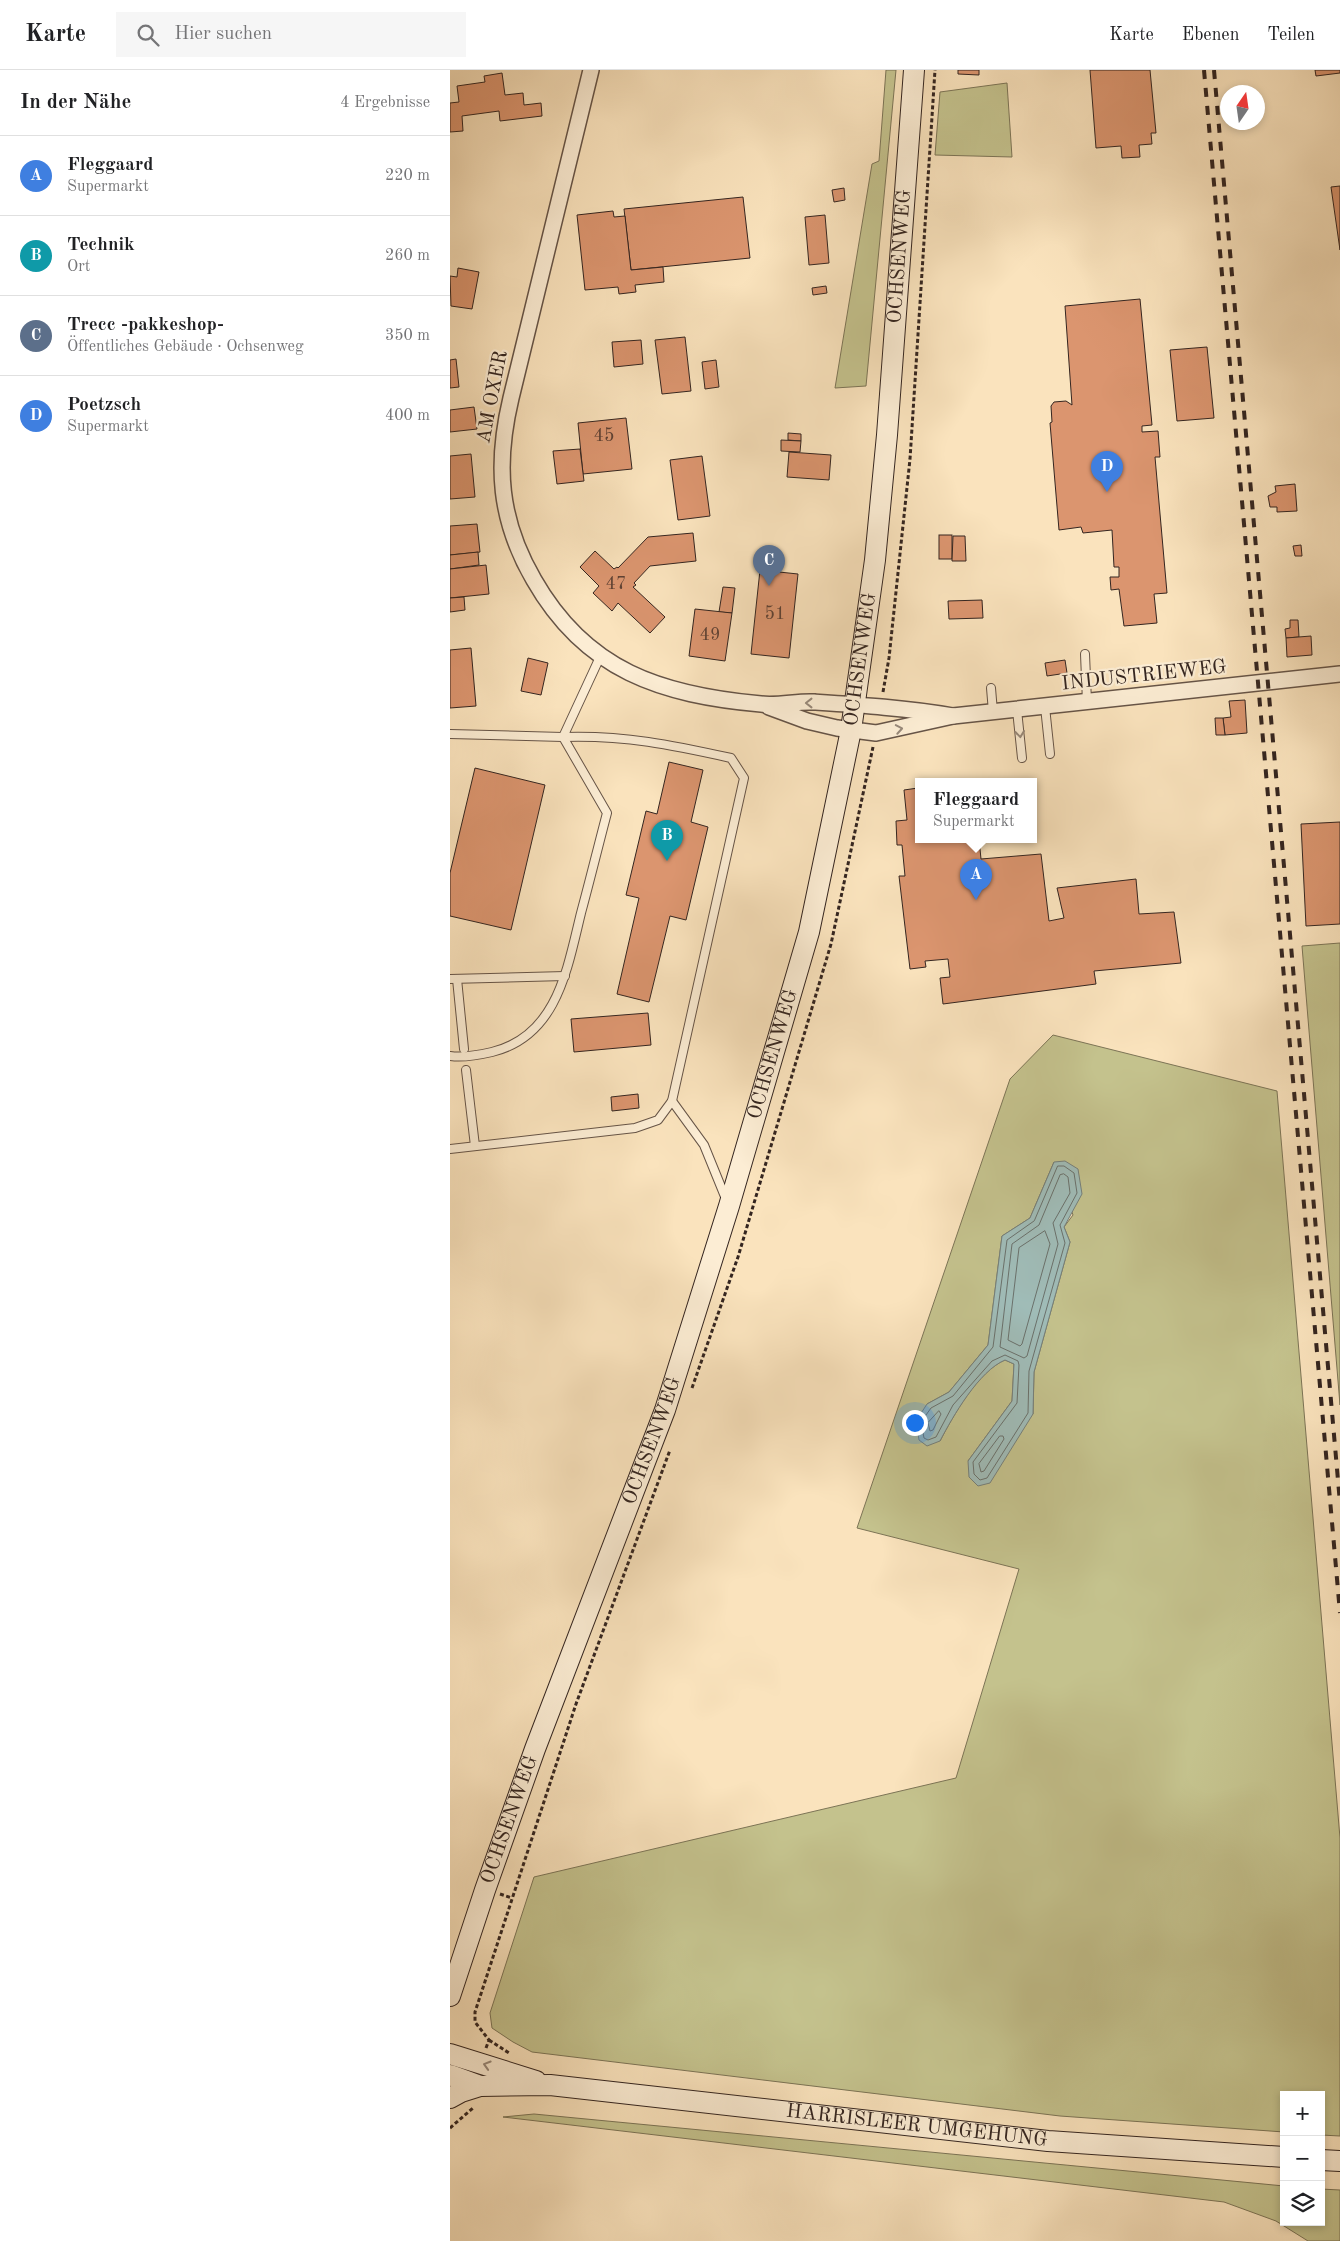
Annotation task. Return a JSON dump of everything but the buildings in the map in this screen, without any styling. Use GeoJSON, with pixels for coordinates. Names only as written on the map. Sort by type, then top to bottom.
{"type":"FeatureCollection","features":[{"type":"Feature","properties":{"kind":"main road","name":"OCHSENWEG"},"geometry":{"type":"LineString","coordinates":[[450,1996],[535,1749],[665,1410],[729,1206],[809,932],[851,730],[874,568],[887,435],[914,70]]}},
{"type":"Feature","properties":{"kind":"main road","name":"HARRISLEER UMGEHUNG"},"geometry":{"type":"LineString","coordinates":[[450,2054],[550,2085],[1048,2141],[1280,2157]]}},
{"type":"Feature","properties":{"kind":"main road","name":"HARRISLEER UMGEHUNG"},"geometry":{"type":"LineString","coordinates":[[450,2075],[478,2093],[550,2085]]}},
{"type":"Feature","properties":{"kind":"main road"},"geometry":{"type":"LineString","coordinates":[[450,2098],[467,2089],[478,2093]]}},
{"type":"Feature","properties":{"kind":"main road"},"geometry":{"type":"LineString","coordinates":[[1325,2160],[1340,2161]]}},
{"type":"Feature","properties":{"kind":"street","name":"AM OXER"},"geometry":{"type":"LineString","coordinates":[[591,70],[506,420],[502,473],[508,521],[521,558],[557,617],[600,658],[652,684],[686,693],[763,704],[812,702],[855,706]]}},
{"type":"Feature","properties":{"kind":"street","name":"INDUSTRIEWEG"},"geometry":{"type":"LineString","coordinates":[[851,730],[876,733],[953,716],[1340,674]]}},
{"type":"Feature","properties":{"kind":"street","name":"AM OXER"},"geometry":{"type":"LineString","coordinates":[[763,704],[808,721],[851,730]]}},
{"type":"Feature","properties":{"kind":"street","name":"INDUSTRIEWEG"},"geometry":{"type":"LineString","coordinates":[[855,706],[918,710],[953,716]]}},
{"type":"Feature","properties":{"kind":"lane"},"geometry":{"type":"LineString","coordinates":[[1085,654],[1087,702]]}},
{"type":"Feature","properties":{"kind":"lane"},"geometry":{"type":"LineString","coordinates":[[563,738],[600,658]]}},
{"type":"Feature","properties":{"kind":"lane"},"geometry":{"type":"LineString","coordinates":[[991,688],[993,712]]}},
{"type":"Feature","properties":{"kind":"lane"},"geometry":{"type":"LineString","coordinates":[[1045,707],[1050,754]]}},
{"type":"Feature","properties":{"kind":"lane"},"geometry":{"type":"LineString","coordinates":[[1017,710],[1022,758]]}},
{"type":"Feature","properties":{"kind":"lane"},"geometry":{"type":"LineString","coordinates":[[450,734],[532,735],[563,738],[604,736],[667,744],[731,758],[744,778],[672,1102],[658,1120],[635,1128],[450,1149]]}},
{"type":"Feature","properties":{"kind":"lane"},"geometry":{"type":"LineString","coordinates":[[450,1056],[482,1054],[518,1044],[538,1027],[552,1006],[565,976],[607,813],[563,738]]}},
{"type":"Feature","properties":{"kind":"lane"},"geometry":{"type":"LineString","coordinates":[[464,1049],[454,979],[565,976]]}},
{"type":"Feature","properties":{"kind":"lane"},"geometry":{"type":"LineString","coordinates":[[466,1070],[475,1146]]}},
{"type":"Feature","properties":{"kind":"lane"},"geometry":{"type":"LineString","coordinates":[[672,1102],[704,1145],[729,1206]]}},
{"type":"Feature","properties":{"kind":"path"},"geometry":{"type":"LineString","coordinates":[[884,689],[910,459],[935,70]]}},
{"type":"Feature","properties":{"kind":"path"},"geometry":{"type":"LineString","coordinates":[[450,2128],[473,2108],[478,2093]]}},
{"type":"Feature","properties":{"kind":"shaded area"},"geometry":{"type":"Polygon","coordinates":[[[886,70],[896,70],[866,386],[835,388],[872,164],[879,161],[886,70]]]}},
{"type":"Feature","properties":{"kind":"shaded area"},"geometry":{"type":"Polygon","coordinates":[[[1007,83],[1012,157],[935,155],[940,92],[1007,83]]]}},
{"type":"Feature","properties":{"kind":"shaded area"},"geometry":{"type":"Polygon","coordinates":[[[1340,943],[1340,1405],[1302,946],[1340,943]]]}},
{"type":"Feature","properties":{"kind":"shaded area"},"geometry":{"type":"Polygon","coordinates":[[[1053,1035],[1277,1091],[1340,1838],[1340,2136],[1325,2135],[1325,2091],[1280,2091],[1280,2132],[1060,2116],[532,2052],[492,2028],[490,2013],[534,1877],[956,1778],[1019,1569],[857,1528],[1010,1079],[1053,1035]],[[1054,1162],[1030,1218],[1002,1236],[988,1345],[949,1392],[927,1404],[940,1441],[967,1395],[985,1374],[1005,1360],[1014,1364],[1012,1401],[968,1461],[1033,1414],[1034,1372],[1070,1242],[1064,1227],[1073,1215],[1054,1162]]]}},
{"type":"Feature","properties":{"kind":"shaded area"},"geometry":{"type":"Polygon","coordinates":[[[534,2114],[1280,2186],[1280,2224],[1224,2202],[503,2117],[534,2114]]]}},
{"type":"Feature","properties":{"kind":"shaded area"},"geometry":{"type":"Polygon","coordinates":[[[1325,2189],[1340,2190],[1340,2241],[1308,2241],[1284,2226],[1325,2226],[1325,2189]]]}},
{"type":"Feature","properties":{"kind":"water"},"geometry":{"type":"Polygon","coordinates":[[[1065,1161],[1078,1169],[1082,1194],[1064,1227],[1070,1242],[1034,1372],[1033,1414],[990,1483],[978,1486],[969,1477],[968,1461],[1012,1401],[1014,1364],[1005,1360],[995,1366],[976,1384],[959,1407],[940,1441],[927,1446],[919,1440],[916,1421],[927,1404],[949,1392],[988,1345],[1002,1236],[1030,1218],[1054,1162],[1065,1161]]]}},
{"type":"Feature","properties":{"kind":"railway"},"geometry":{"type":"LineString","coordinates":[[1204,70],[1340,1613]]}},
{"type":"Feature","properties":{"kind":"railway"},"geometry":{"type":"LineString","coordinates":[[1214,70],[1340,1503]]}},
{"type":"Feature","properties":{"kind":"place","name":"Poetzsch"},"geometry":{"type":"Point","coordinates":[1107,492]}},
{"type":"Feature","properties":{"kind":"place","name":"Trecc -pakkeshop-"},"geometry":{"type":"Point","coordinates":[769,586]}},
{"type":"Feature","properties":{"kind":"place","name":"Technik"},"geometry":{"type":"Point","coordinates":[667,861]}},
{"type":"Feature","properties":{"kind":"place","name":"Fleggaard"},"geometry":{"type":"Point","coordinates":[976,900]}}]}
